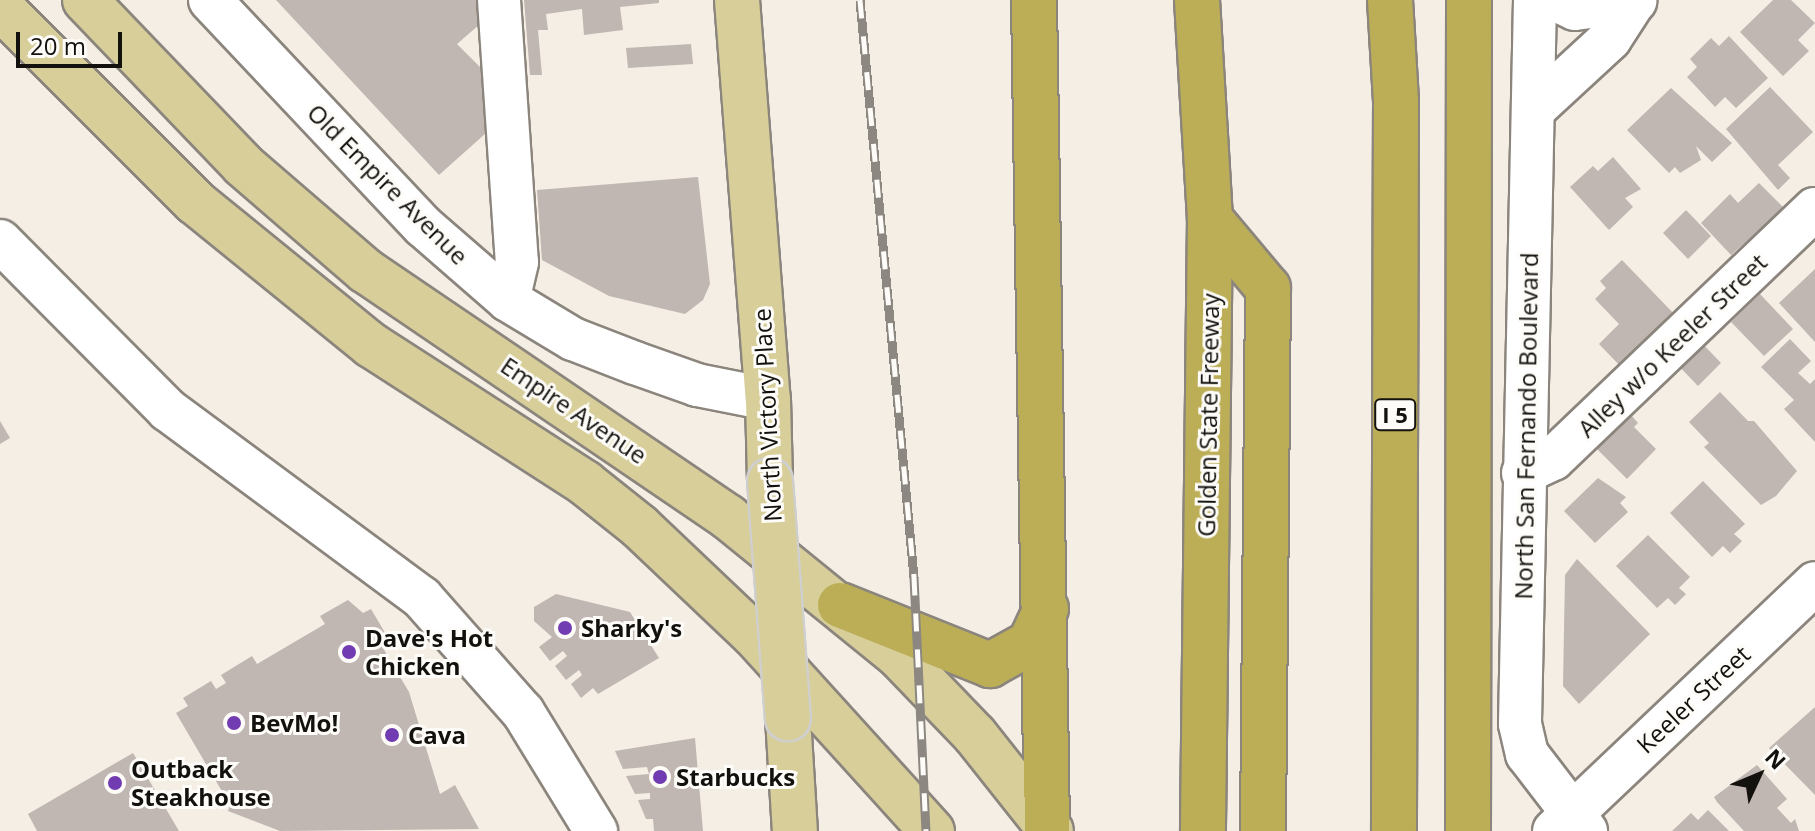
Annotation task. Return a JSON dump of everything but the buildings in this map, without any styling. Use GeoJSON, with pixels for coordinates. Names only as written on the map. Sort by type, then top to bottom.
{"type":"FeatureCollection","features":[{"type":"Feature","properties":{"kind":"highway"},"geometry":{"type":"LineString","coordinates":[[1034,0],[1048,829]]}},
{"type":"Feature","properties":{"kind":"highway","name":"Golden State Freeway"},"geometry":{"type":"LineString","coordinates":[[1197,0],[1210,219],[1203,831]]}},
{"type":"Feature","properties":{"kind":"highway","name":"I 5"},"geometry":{"type":"LineString","coordinates":[[1390,0],[1396,102],[1394,831]]}},
{"type":"Feature","properties":{"kind":"highway"},"geometry":{"type":"LineString","coordinates":[[1468,831],[1469,0]]}},
{"type":"Feature","properties":{"kind":"highway"},"geometry":{"type":"LineString","coordinates":[[1210,219],[1268,288],[1263,831]]}},
{"type":"Feature","properties":{"kind":"highway"},"geometry":{"type":"LineString","coordinates":[[840,605],[990,665],[1030,643],[1046,608]]}},
{"type":"Feature","properties":{"kind":"main road","name":"Empire Avenue"},"geometry":{"type":"LineString","coordinates":[[85,0],[243,165],[366,271],[632,449],[840,605],[898,655],[975,735],[1048,829]]}},
{"type":"Feature","properties":{"kind":"main road","name":"North Victory Place"},"geometry":{"type":"LineString","coordinates":[[737,0],[768,399],[770,481],[795,831]]}},
{"type":"Feature","properties":{"kind":"main road"},"geometry":{"type":"LineString","coordinates":[[0,7],[99,112],[217,220],[371,345],[585,483],[639,526],[754,635],[932,831]]}},
{"type":"Feature","properties":{"kind":"street","name":"Old Empire Avenue"},"geometry":{"type":"LineString","coordinates":[[210,0],[423,226],[508,300],[573,339],[635,363],[697,385],[768,399]]}},
{"type":"Feature","properties":{"kind":"street"},"geometry":{"type":"LineString","coordinates":[[499,0],[517,262],[508,300]]}},
{"type":"Feature","properties":{"kind":"street","name":"North San Fernando Boulevard"},"geometry":{"type":"LineString","coordinates":[[1535,0],[1520,724],[1527,754],[1570,825]]}},
{"type":"Feature","properties":{"kind":"street"},"geometry":{"type":"LineString","coordinates":[[1556,0],[1575,9],[1635,0]]}},
{"type":"Feature","properties":{"kind":"street"},"geometry":{"type":"LineString","coordinates":[[1533,110],[1610,39],[1635,0]]}},
{"type":"Feature","properties":{"kind":"street","name":"Alley w/o Keeler Street"},"geometry":{"type":"LineString","coordinates":[[1523,473],[1553,459],[1815,209]]}},
{"type":"Feature","properties":{"kind":"street"},"geometry":{"type":"LineString","coordinates":[[0,241],[168,410],[250,476],[422,598],[523,712],[596,831]]}},
{"type":"Feature","properties":{"kind":"street","name":"Keeler Street"},"geometry":{"type":"LineString","coordinates":[[1570,825],[1815,583]]}},
{"type":"Feature","properties":{"kind":"railway"},"geometry":{"type":"LineString","coordinates":[[860,0],[914,577],[926,831]]}},
{"type":"Feature","properties":{"kind":"place","name":"Sharky's"},"geometry":{"type":"Point","coordinates":[565,628]}},
{"type":"Feature","properties":{"kind":"place","name":"Dave's Hot Chicken"},"geometry":{"type":"Point","coordinates":[349,652]}},
{"type":"Feature","properties":{"kind":"place","name":"BevMo!"},"geometry":{"type":"Point","coordinates":[234,723]}},
{"type":"Feature","properties":{"kind":"place","name":"Cava"},"geometry":{"type":"Point","coordinates":[392,735]}},
{"type":"Feature","properties":{"kind":"place","name":"Starbucks"},"geometry":{"type":"Point","coordinates":[660,777]}},
{"type":"Feature","properties":{"kind":"place","name":"Outback Steakhouse"},"geometry":{"type":"Point","coordinates":[115,783]}}]}
